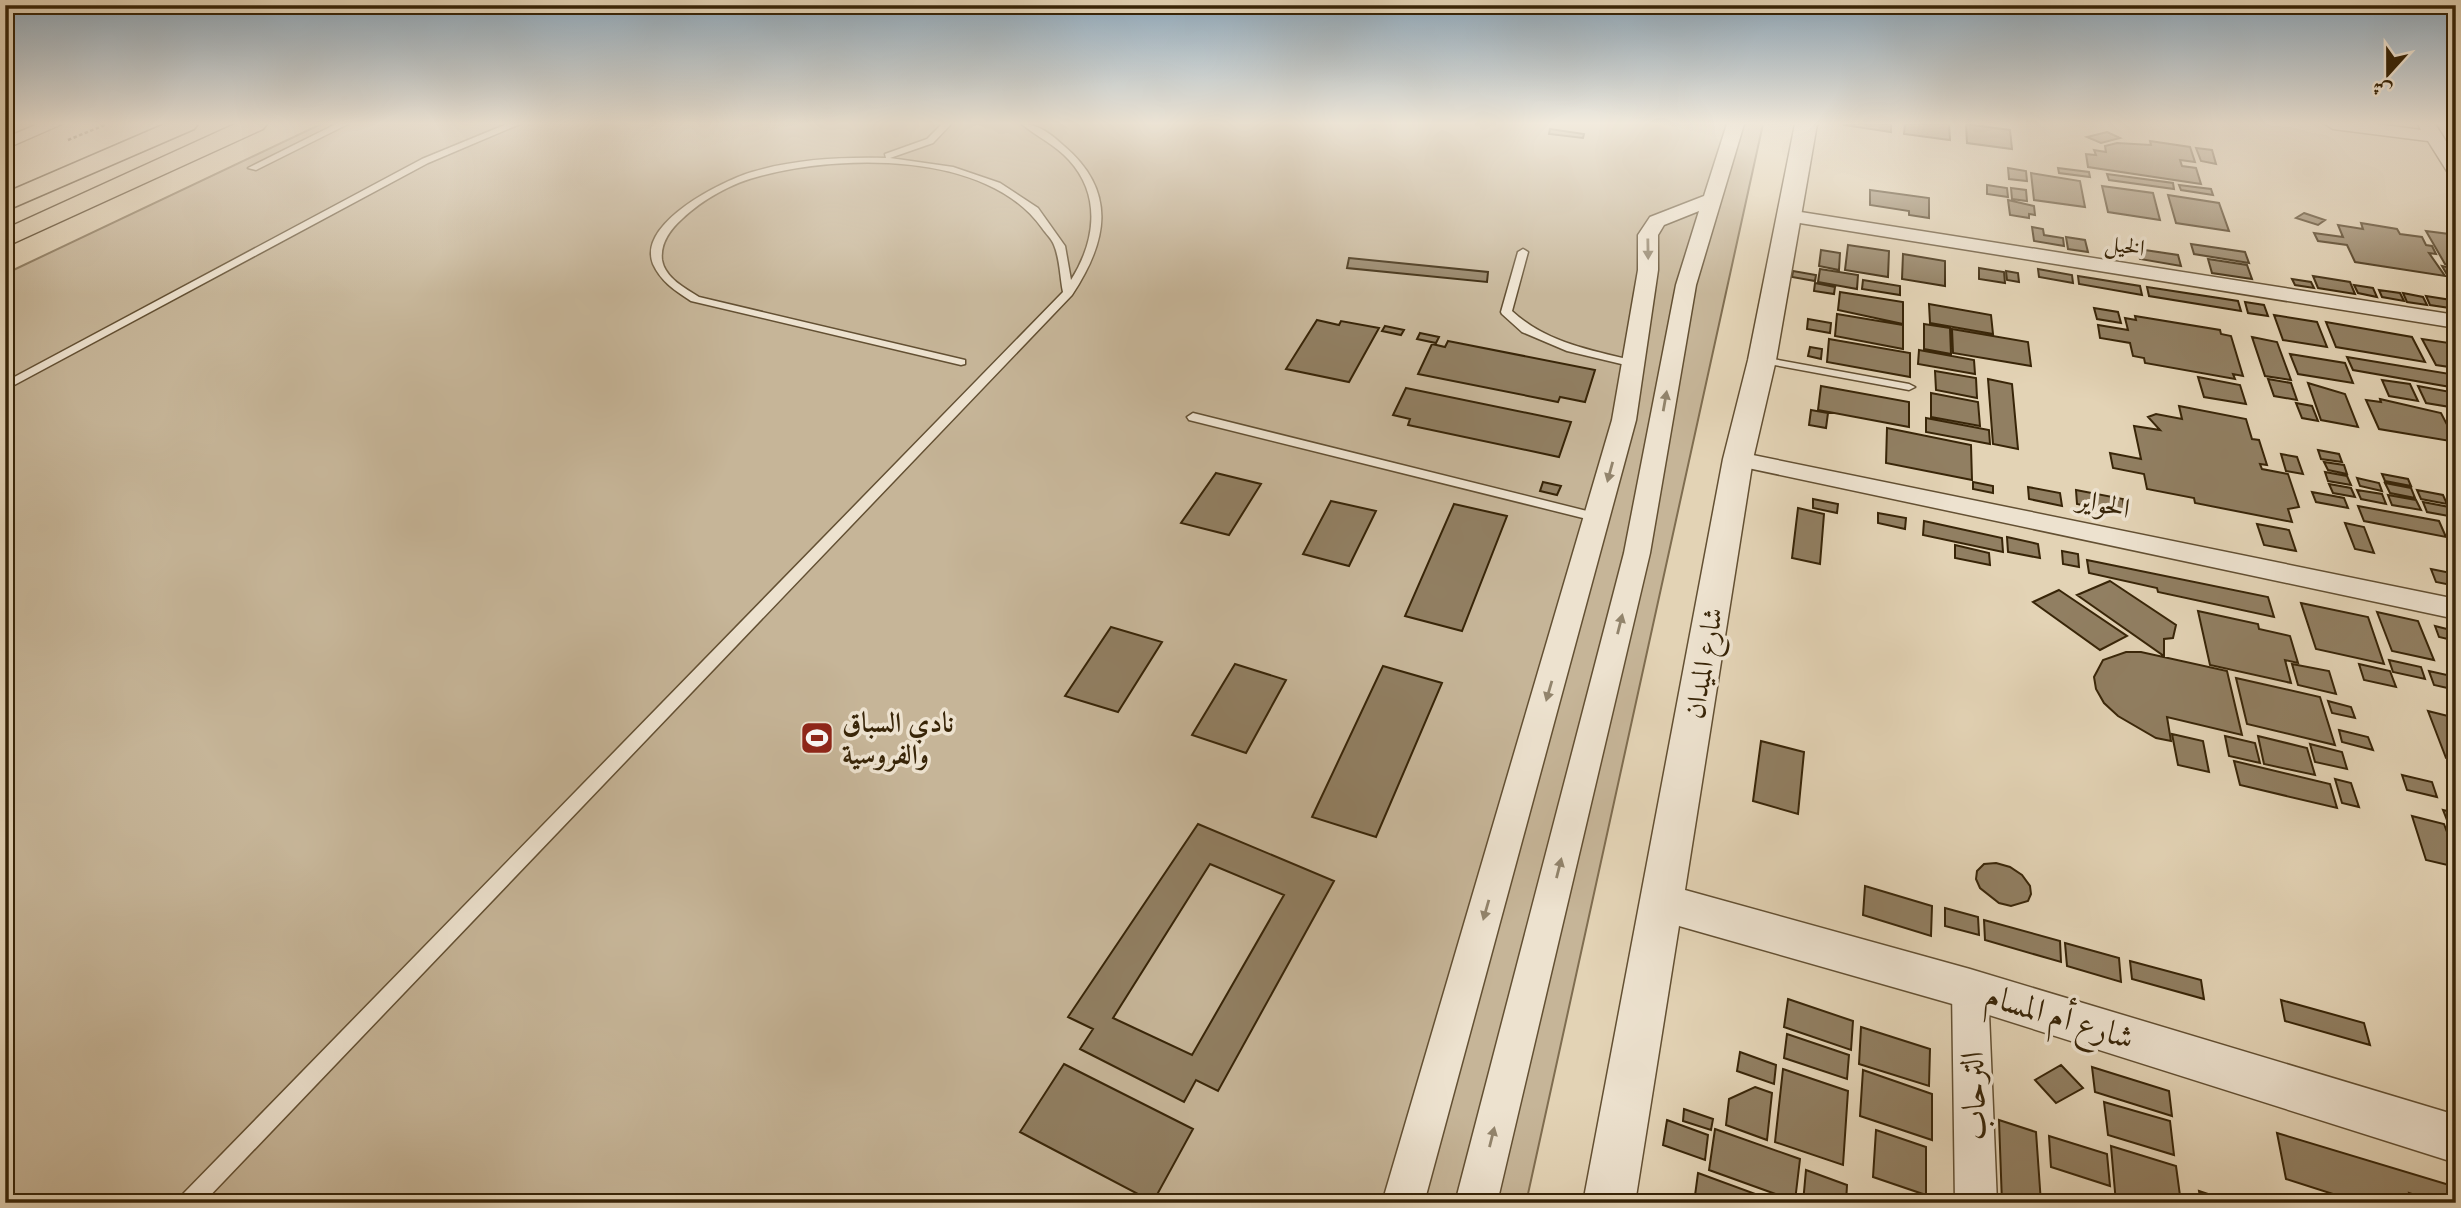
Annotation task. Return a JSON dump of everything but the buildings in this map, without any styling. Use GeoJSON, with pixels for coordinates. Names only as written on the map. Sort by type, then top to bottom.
{"type":"FeatureCollection","features":[{"type":"Feature","properties":{"kind":"highway"},"geometry":{"type":"LineString","coordinates":[[5,201],[56,180]]}},
{"type":"Feature","properties":{"kind":"highway"},"geometry":{"type":"LineString","coordinates":[[5,239],[132,180]]}},
{"type":"Feature","properties":{"kind":"street"},"geometry":{"type":"LineString","coordinates":[[1476,1203],[1637,553],[1686,285],[1720,180]]}},
{"type":"Feature","properties":{"kind":"street","name":"شارع الميدان"},"geometry":{"type":"LineString","coordinates":[[1609,1203],[1738,459],[1762,360],[1794,180]]}},
{"type":"Feature","properties":{"kind":"street"},"geometry":{"type":"LineString","coordinates":[[1403,1203],[1599,518],[1624,420],[1648,270],[1647,235],[1657,220],[1715,198]]}},
{"type":"Feature","properties":{"kind":"street","name":"الخيل"},"geometry":{"type":"LineString","coordinates":[[1787,216],[2456,322]]}},
{"type":"Feature","properties":{"kind":"street","name":"الحواير"},"geometry":{"type":"LineString","coordinates":[[1738,459],[2456,609]]}},
{"type":"Feature","properties":{"kind":"street","name":"شارع أم المسام"},"geometry":{"type":"LineString","coordinates":[[1661,902],[1970,989],[2456,1139]]}},
{"type":"Feature","properties":{"kind":"street","name":"الترحاب"},"geometry":{"type":"LineString","coordinates":[[1970,989],[1976,1203]]}},
{"type":"Feature","properties":{"kind":"lane"},"geometry":{"type":"LineString","coordinates":[[5,387],[391,180]]}},
{"type":"Feature","properties":{"kind":"lane"},"geometry":{"type":"LineString","coordinates":[[740,180],[723,187],[683,212],[666,229],[657,247],[658,267],[671,285],[695,299],[961,362]]}},
{"type":"Feature","properties":{"kind":"lane"},"geometry":{"type":"LineString","coordinates":[[985,180],[1005,190],[1038,215],[1056,237],[1067,264],[1068,293]]}},
{"type":"Feature","properties":{"kind":"lane"},"geometry":{"type":"LineString","coordinates":[[188,1203],[1068,293],[1080,278],[1094,248],[1100,220],[1088,180]]}},
{"type":"Feature","properties":{"kind":"lane"},"geometry":{"type":"LineString","coordinates":[[1523,252],[1506,312],[1526,330],[1571,349],[1634,364]]}},
{"type":"Feature","properties":{"kind":"lane"},"geometry":{"type":"LineString","coordinates":[[1762,360],[1909,387]]}},
{"type":"Feature","properties":{"kind":"lane"},"geometry":{"type":"LineString","coordinates":[[1193,417],[1599,518]]}},
{"type":"Feature","properties":{"kind":"shaded area","name":"نادي السباق والفروسية"},"geometry":{"type":"Polygon","coordinates":[[[202,180],[1751,180],[1526,1203],[5,1203],[5,274],[202,180]]]}},
{"type":"Feature","properties":{"kind":"place","name":"نادي السباق والفروسية"},"geometry":{"type":"Point","coordinates":[817,738]}}]}
